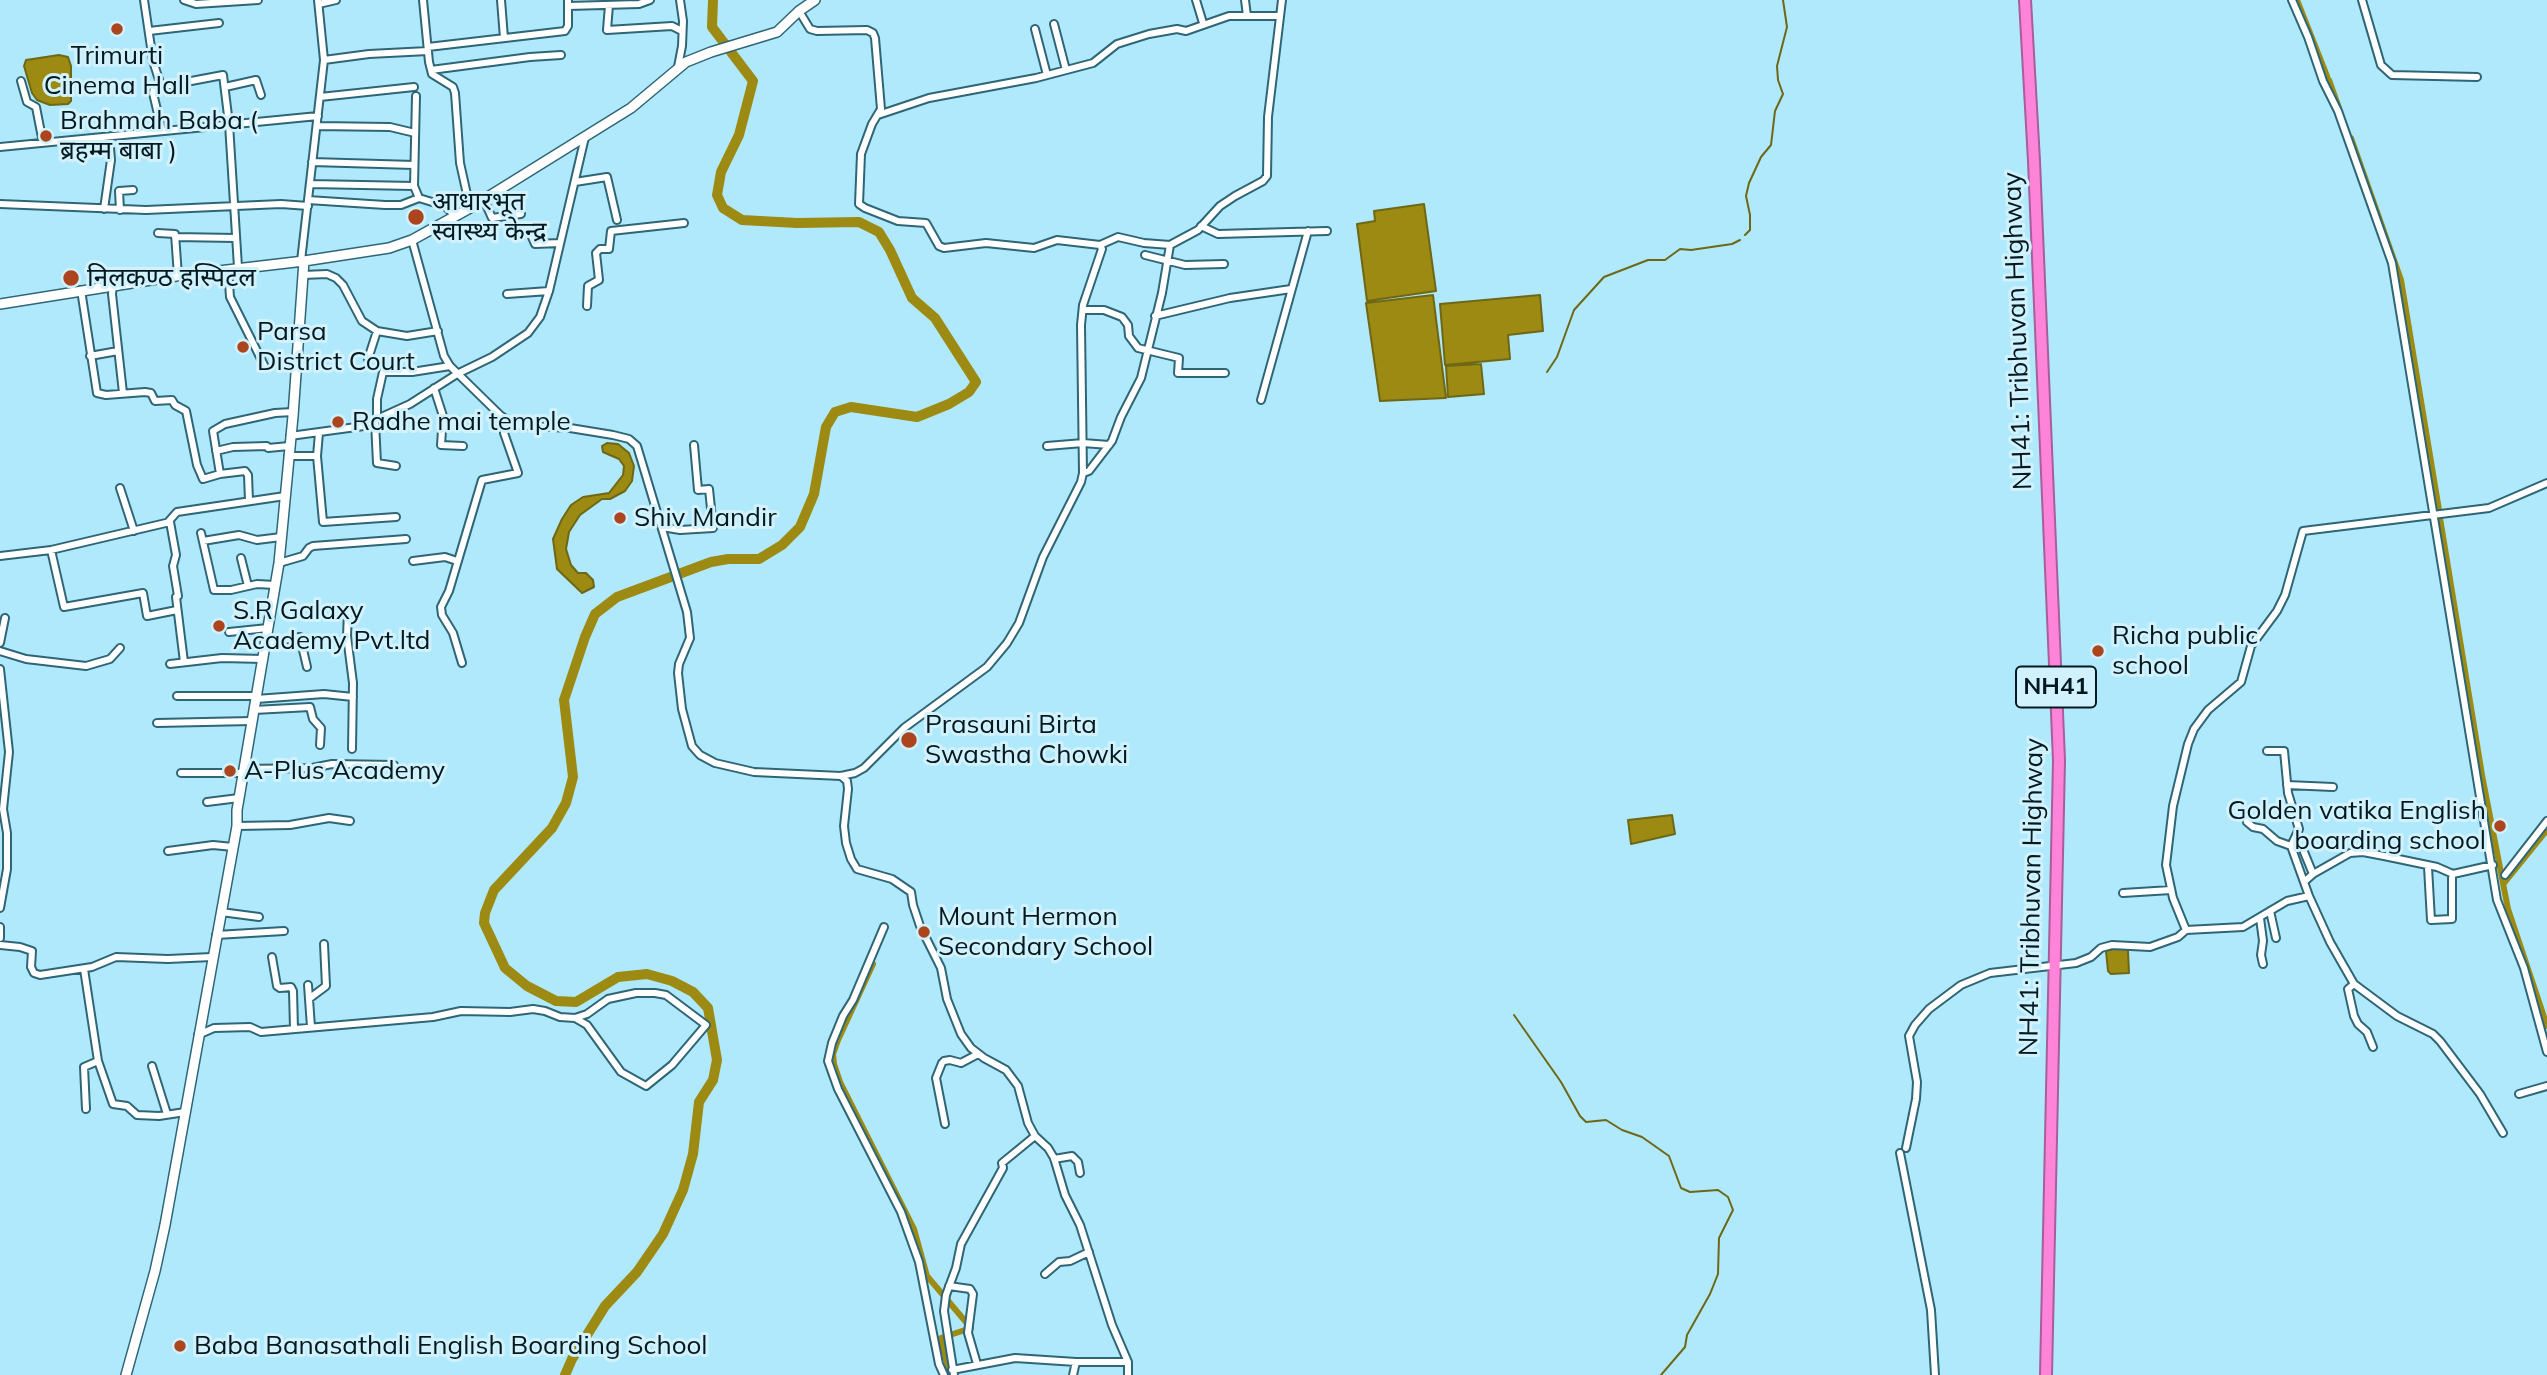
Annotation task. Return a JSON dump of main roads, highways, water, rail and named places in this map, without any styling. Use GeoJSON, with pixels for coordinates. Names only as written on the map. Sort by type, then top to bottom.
{"type":"FeatureCollection","features":[{"type":"Feature","properties":{"kind":"highway","name":"NH41: Tribhuvan Highway"},"geometry":{"type":"LineString","coordinates":[[2025,0],[2059,761],[2046,1375]]}},
{"type":"Feature","properties":{"kind":"waterway"},"geometry":{"type":"LineString","coordinates":[[565,1375],[605,1306],[637,1272],[663,1234],[683,1190],[693,1154],[699,1102],[713,1080],[717,1060],[708,1008],[693,992],[672,981],[647,974],[618,977],[576,1002],[556,1001],[527,986],[505,968],[484,923],[494,890],[552,828],[566,803],[573,777],[564,700],[585,637],[595,614],[617,597],[711,562],[759,559],[782,545],[800,527],[814,494],[826,427],[835,412],[851,407],[917,417],[949,404],[969,392],[976,382],[935,318],[912,298],[879,232],[859,222],[742,220],[723,208],[717,195],[721,172],[739,135],[753,81],[712,27],[713,0]]}},
{"type":"Feature","properties":{"kind":"waterway"},"geometry":{"type":"LineString","coordinates":[[1745,235],[1750,230],[1746,196],[1749,183],[1761,157],[1771,145],[1775,111],[1783,94],[1777,66],[1787,27],[1783,0]]}},
{"type":"Feature","properties":{"kind":"waterway"},"geometry":{"type":"LineString","coordinates":[[2297,0],[2327,76]]}},
{"type":"Feature","properties":{"kind":"waterway"},"geometry":{"type":"LineString","coordinates":[[2329,80],[2339,108]]}},
{"type":"Feature","properties":{"kind":"waterway"},"geometry":{"type":"LineString","coordinates":[[2351,138],[2401,280],[2439,510]]}},
{"type":"Feature","properties":{"kind":"waterway"},"geometry":{"type":"LineString","coordinates":[[1547,372],[1557,357],[1574,310],[1604,277],[1648,260],[1665,260],[1680,249],[1732,244],[1740,240]]}},
{"type":"Feature","properties":{"kind":"waterway"},"geometry":{"type":"LineString","coordinates":[[2440,518],[2482,775],[2508,909],[2547,1026]]}},
{"type":"Feature","properties":{"kind":"waterway"},"geometry":{"type":"LineString","coordinates":[[2504,883],[2547,830]]}},
{"type":"Feature","properties":{"kind":"waterway"},"geometry":{"type":"LineString","coordinates":[[873,964],[838,1040],[833,1054],[834,1064],[840,1082],[914,1229],[927,1276],[971,1328],[941,1338],[950,1375]]}},
{"type":"Feature","properties":{"kind":"waterway"},"geometry":{"type":"LineString","coordinates":[[1514,1015],[1586,1122],[1606,1120],[1622,1130],[1642,1137],[1669,1156],[1681,1188],[1690,1192],[1718,1190],[1728,1197],[1733,1210],[1719,1238],[1718,1274],[1687,1335],[1685,1347],[1661,1375]]}},
{"type":"Feature","properties":{"kind":"place","name":"Trimurti Cinema Hall"},"geometry":{"type":"Point","coordinates":[117,29]}},
{"type":"Feature","properties":{"kind":"place","name":"Brahmah Baba ( ब्रहम्म बाबा )"},"geometry":{"type":"Point","coordinates":[46,136]}},
{"type":"Feature","properties":{"kind":"place","name":"आधारभूत स्वास्थ्य केन्द्र"},"geometry":{"type":"Point","coordinates":[416,217]}},
{"type":"Feature","properties":{"kind":"place","name":"निलकण्ठ हस्पिटल"},"geometry":{"type":"Point","coordinates":[71,278]}},
{"type":"Feature","properties":{"kind":"place","name":"Parsa District Court"},"geometry":{"type":"Point","coordinates":[243,347]}},
{"type":"Feature","properties":{"kind":"place","name":"Radhe mai temple"},"geometry":{"type":"Point","coordinates":[338,422]}},
{"type":"Feature","properties":{"kind":"place","name":"Shiv Mandir"},"geometry":{"type":"Point","coordinates":[620,518]}},
{"type":"Feature","properties":{"kind":"place","name":"S.R Galaxy Academy Pvt.ltd"},"geometry":{"type":"Point","coordinates":[219,626]}},
{"type":"Feature","properties":{"kind":"place","name":"Richa public school"},"geometry":{"type":"Point","coordinates":[2098,651]}},
{"type":"Feature","properties":{"kind":"place","name":"Prasauni Birta Swastha Chowki"},"geometry":{"type":"Point","coordinates":[909,740]}},
{"type":"Feature","properties":{"kind":"place","name":"A-Plus Academy"},"geometry":{"type":"Point","coordinates":[230,771]}},
{"type":"Feature","properties":{"kind":"place","name":"Golden vatika English boarding school"},"geometry":{"type":"Point","coordinates":[2500,826]}},
{"type":"Feature","properties":{"kind":"place","name":"Mount Hermon Secondary School"},"geometry":{"type":"Point","coordinates":[924,932]}},
{"type":"Feature","properties":{"kind":"place","name":"Baba Banasathali English Boarding School"},"geometry":{"type":"Point","coordinates":[180,1346]}}]}
